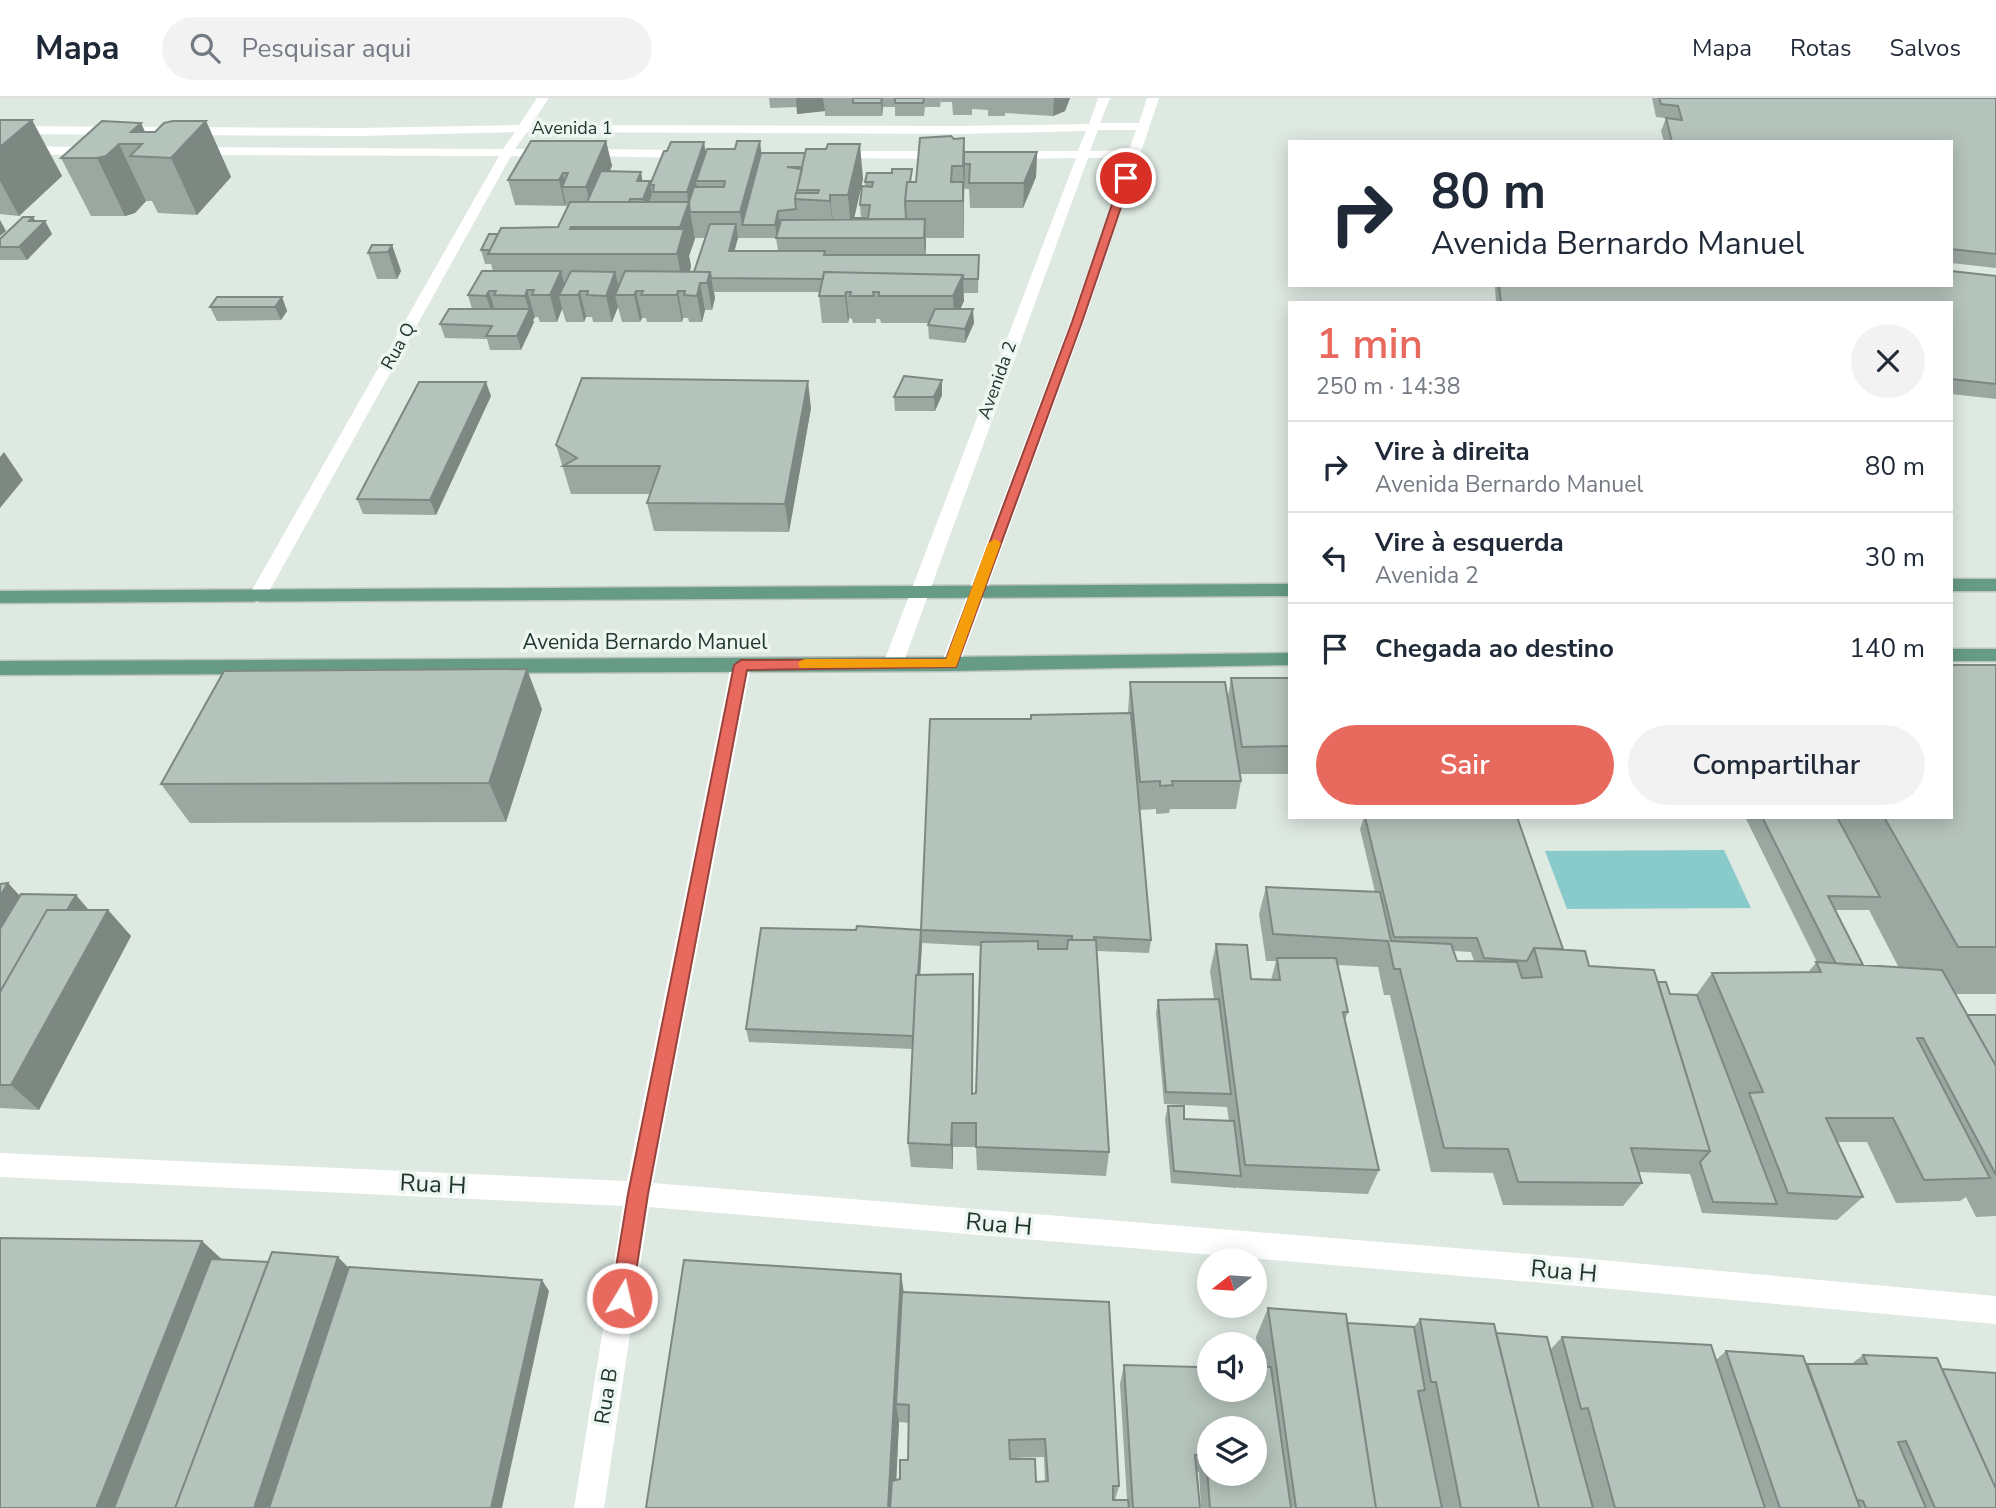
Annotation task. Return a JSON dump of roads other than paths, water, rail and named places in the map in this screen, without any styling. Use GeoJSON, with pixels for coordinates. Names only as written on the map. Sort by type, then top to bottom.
{"type":"FeatureCollection","features":[{"type":"Feature","properties":{"kind":"main road"},"geometry":{"type":"LineString","coordinates":[[1953,585],[1996,585]]}},
{"type":"Feature","properties":{"kind":"main road"},"geometry":{"type":"LineString","coordinates":[[0,597],[1288,590]]}},
{"type":"Feature","properties":{"kind":"main road"},"geometry":{"type":"LineString","coordinates":[[1953,655],[1996,655]]}},
{"type":"Feature","properties":{"kind":"main road","name":"Avenida Bernardo Manuel"},"geometry":{"type":"LineString","coordinates":[[0,668],[951,664],[1288,659]]}},
{"type":"Feature","properties":{"kind":"street","name":"Rua Q"},"geometry":{"type":"LineString","coordinates":[[257,597],[507,152],[543,98]]}},
{"type":"Feature","properties":{"kind":"street","name":"Avenida 2"},"geometry":{"type":"LineString","coordinates":[[893,664],[1104,98]]}},
{"type":"Feature","properties":{"kind":"street"},"geometry":{"type":"LineString","coordinates":[[951,664],[1077,322],[1153,98]]}},
{"type":"Feature","properties":{"kind":"street","name":"Avenida 1"},"geometry":{"type":"LineString","coordinates":[[0,130],[960,130],[1143,126]]}},
{"type":"Feature","properties":{"kind":"street"},"geometry":{"type":"LineString","coordinates":[[0,150],[110,151]]}},
{"type":"Feature","properties":{"kind":"street","name":"Avenida 1"},"geometry":{"type":"LineString","coordinates":[[178,151],[562,153]]}},
{"type":"Feature","properties":{"kind":"street","name":"Avenida 1"},"geometry":{"type":"LineString","coordinates":[[576,153],[701,155]]}},
{"type":"Feature","properties":{"kind":"street"},"geometry":{"type":"LineString","coordinates":[[1002,155],[1134,154]]}},
{"type":"Feature","properties":{"kind":"street"},"geometry":{"type":"LineString","coordinates":[[826,155],[961,155]]}},
{"type":"Feature","properties":{"kind":"street","name":"Rua B"},"geometry":{"type":"LineString","coordinates":[[589,1508],[638,1194],[741,665]]}},
{"type":"Feature","properties":{"kind":"street","name":"Rua H"},"geometry":{"type":"LineString","coordinates":[[0,1165],[638,1194],[1996,1310]]}},
{"type":"Feature","properties":{"kind":"water"},"geometry":{"type":"Polygon","coordinates":[[[1724,850],[1751,908],[1567,909],[1545,851],[1724,850]]]}}]}
